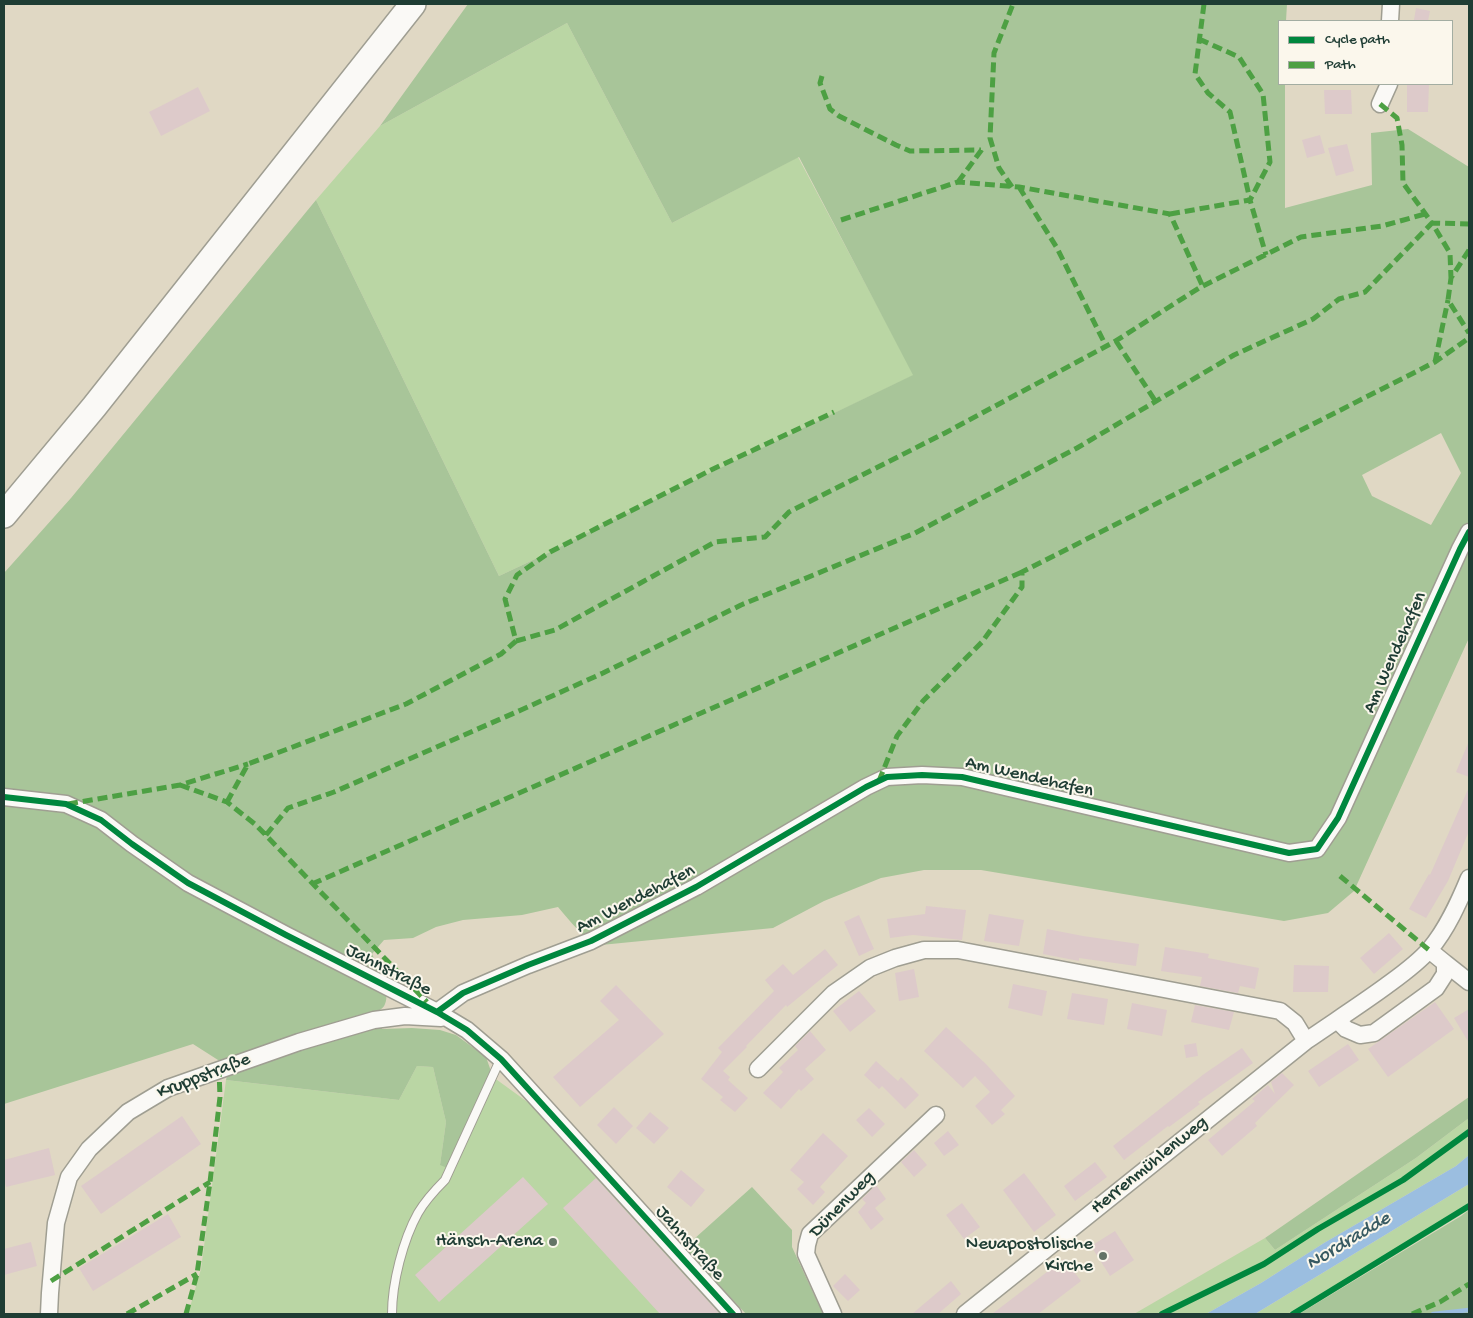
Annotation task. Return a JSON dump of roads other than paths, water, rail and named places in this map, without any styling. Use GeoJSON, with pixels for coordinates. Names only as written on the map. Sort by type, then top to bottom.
{"type":"FeatureCollection","features":[{"type":"Feature","properties":{"kind":"main road"},"geometry":{"type":"LineString","coordinates":[[4,515],[94,407],[413,4]]}},
{"type":"Feature","properties":{"kind":"street"},"geometry":{"type":"LineString","coordinates":[[1390,20],[1391,4]]}},
{"type":"Feature","properties":{"kind":"street"},"geometry":{"type":"LineString","coordinates":[[1380,104],[1389,85]]}},
{"type":"Feature","properties":{"kind":"street","name":"Am Wendehafen"},"geometry":{"type":"LineString","coordinates":[[441,1015],[463,993],[591,941],[680,896],[866,787],[887,778],[922,775],[962,777],[1289,853],[1317,849],[1338,818],[1469,532]]}},
{"type":"Feature","properties":{"kind":"street","name":"Jahnstraße"},"geometry":{"type":"LineString","coordinates":[[4,797],[66,804],[101,820],[188,883],[467,1030],[500,1059],[733,1314]]}},
{"type":"Feature","properties":{"kind":"street","name":"Herrenmühlenweg"},"geometry":{"type":"LineString","coordinates":[[964,1314],[1306,1041],[1413,967],[1440,936],[1469,878]]}},
{"type":"Feature","properties":{"kind":"street"},"geometry":{"type":"LineString","coordinates":[[758,1069],[834,992],[870,968],[894,958],[924,950],[958,950],[1280,1011],[1295,1023],[1306,1041]]}},
{"type":"Feature","properties":{"kind":"street"},"geometry":{"type":"LineString","coordinates":[[1429,950],[1469,982]]}},
{"type":"Feature","properties":{"kind":"street"},"geometry":{"type":"LineString","coordinates":[[1337,1020],[1346,1029],[1360,1035],[1374,1033],[1436,988],[1445,974],[1445,964]]}},
{"type":"Feature","properties":{"kind":"street","name":"Kruppstraße"},"geometry":{"type":"LineString","coordinates":[[50,1314],[56,1223],[69,1177],[89,1148],[128,1112],[168,1088],[299,1042],[374,1020],[406,1016],[441,1015]]}},
{"type":"Feature","properties":{"kind":"street","name":"Dünenweg"},"geometry":{"type":"LineString","coordinates":[[833,1314],[806,1254],[806,1245],[810,1234],[936,1115]]}},
{"type":"Feature","properties":{"kind":"lane"},"geometry":{"type":"LineString","coordinates":[[392,1314],[394,1290],[407,1239],[418,1213],[445,1180],[500,1059]]}},
{"type":"Feature","properties":{"kind":"water","name":"Nordradde"},"geometry":{"type":"Polygon","coordinates":[[[1469,1155],[1469,1184],[1255,1314],[1206,1314],[1456,1166],[1469,1155]]]}},
{"type":"Feature","properties":{"kind":"waterway"},"geometry":{"type":"LineString","coordinates":[[1433,1314],[1469,1310]]}},
{"type":"Feature","properties":{"kind":"place","name":"Hänsch-Arena"},"geometry":{"type":"Point","coordinates":[553,1242]}},
{"type":"Feature","properties":{"kind":"place","name":"Neuapostolische Kirche"},"geometry":{"type":"Point","coordinates":[1103,1256]}}]}
